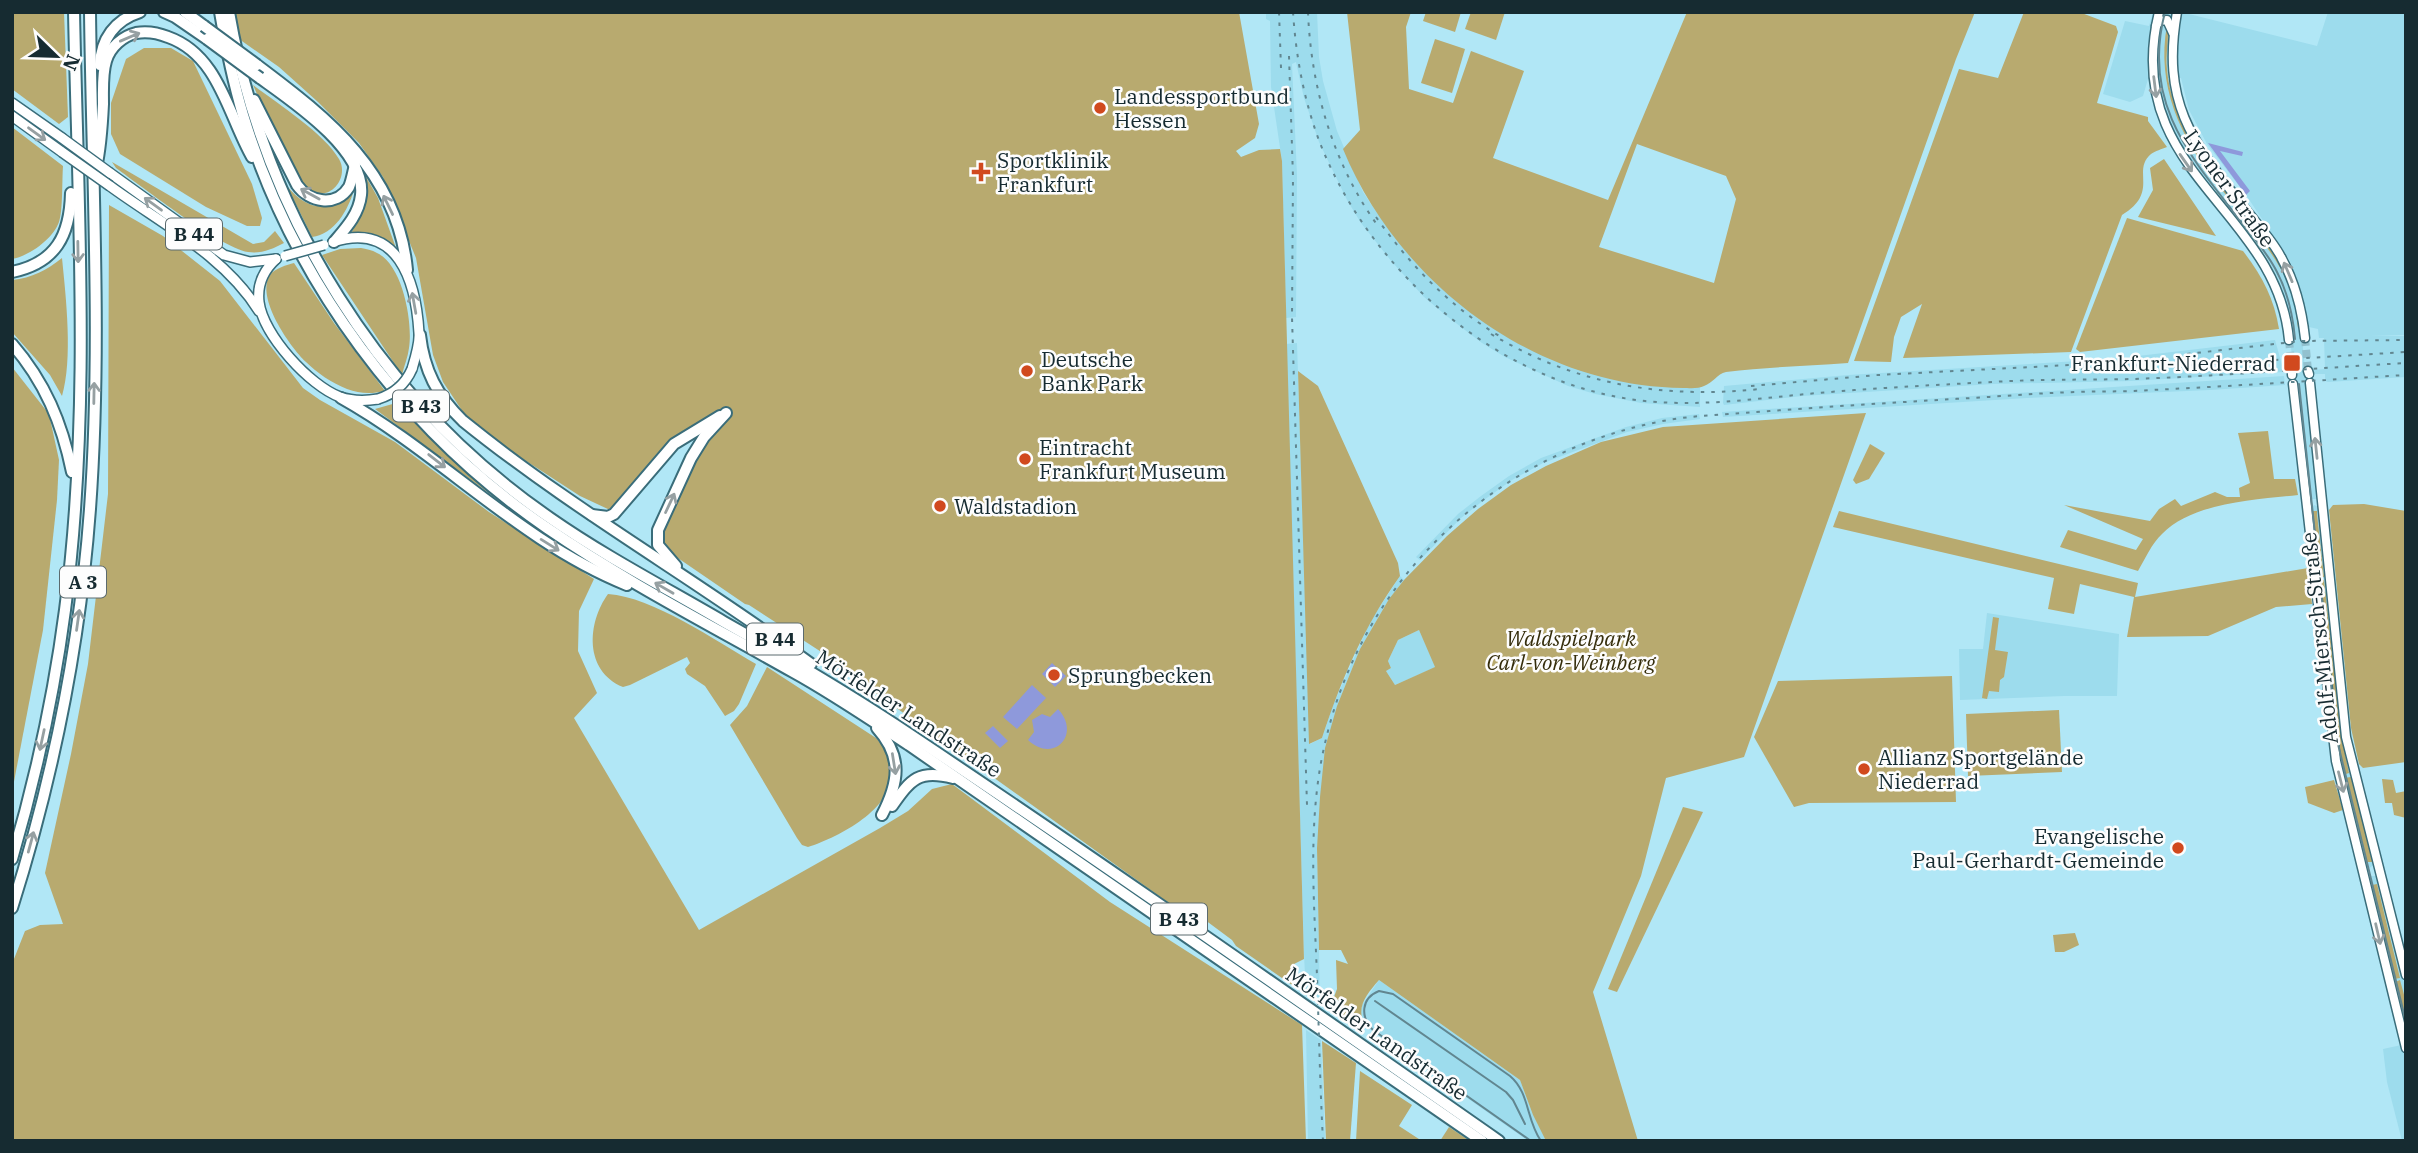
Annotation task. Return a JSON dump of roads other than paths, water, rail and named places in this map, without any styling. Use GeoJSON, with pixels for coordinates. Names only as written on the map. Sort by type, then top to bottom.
{"type":"FeatureCollection","features":[{"type":"Feature","properties":{"kind":"highway","name":"A 3"},"geometry":{"type":"LineString","coordinates":[[12,859],[41,747],[55,673],[65,609],[76,488],[81,367],[74,12]]}},
{"type":"Feature","properties":{"kind":"highway","name":"A 3"},"geometry":{"type":"LineString","coordinates":[[12,908],[60,727],[84,568],[91,484],[94,390],[90,12]]}},
{"type":"Feature","properties":{"kind":"highway"},"geometry":{"type":"LineString","coordinates":[[100,142],[100,60],[103,46],[114,27],[125,18],[140,12]]}},
{"type":"Feature","properties":{"kind":"highway"},"geometry":{"type":"LineString","coordinates":[[164,12],[207,38],[312,118],[355,165],[361,184],[360,203],[351,221],[329,243]]}},
{"type":"Feature","properties":{"kind":"highway"},"geometry":{"type":"LineString","coordinates":[[185,12],[322,115],[362,158],[394,216],[405,252],[407,270]]}},
{"type":"Feature","properties":{"kind":"highway","name":"Mörfelder Landstraße"},"geometry":{"type":"LineString","coordinates":[[220,12],[243,116],[270,189],[301,253],[368,356],[430,429],[484,480],[527,514],[656,596],[868,718],[1482,1141]]}},
{"type":"Feature","properties":{"kind":"highway","name":"Mörfelder Landstraße"},"geometry":{"type":"LineString","coordinates":[[229,12],[244,83],[258,130],[281,189],[321,270],[374,349],[404,387],[443,430],[490,472],[553,520],[637,572],[858,699],[1499,1141]]}},
{"type":"Feature","properties":{"kind":"highway"},"geometry":{"type":"LineString","coordinates":[[92,184],[100,142],[104,73],[109,53],[117,43],[132,34],[144,32],[160,34],[187,47],[207,65],[244,143],[270,189]]}},
{"type":"Feature","properties":{"kind":"highway"},"geometry":{"type":"LineString","coordinates":[[244,83],[303,193],[319,200],[339,197],[348,187],[355,165]]}},
{"type":"Feature","properties":{"kind":"highway"},"geometry":{"type":"LineString","coordinates":[[12,272],[39,263],[60,243],[70,207],[76,135]]}},
{"type":"Feature","properties":{"kind":"highway","name":"B 44"},"geometry":{"type":"LineString","coordinates":[[420,335],[428,375],[455,414],[590,515],[690,580],[858,699]]}},
{"type":"Feature","properties":{"kind":"highway","name":"A 3"},"geometry":{"type":"LineString","coordinates":[[12,344],[37,377],[53,405],[64,436],[76,488]]}},
{"type":"Feature","properties":{"kind":"highway","name":"B 44"},"geometry":{"type":"LineString","coordinates":[[341,398],[403,436],[543,541],[614,579],[656,596]]}},
{"type":"Feature","properties":{"kind":"highway"},"geometry":{"type":"LineString","coordinates":[[590,515],[602,517],[614,514],[674,444],[700,426],[726,413],[704,437],[691,458],[658,530],[658,545],[690,580]]}},
{"type":"Feature","properties":{"kind":"highway"},"geometry":{"type":"LineString","coordinates":[[868,718],[890,746],[895,761],[895,787],[882,815],[906,785],[919,777],[936,774],[960,780]]}},
{"type":"Feature","properties":{"kind":"main road","name":"Lyoner Straße"},"geometry":{"type":"LineString","coordinates":[[2159,12],[2155,31],[2153,81],[2157,103],[2172,140],[2274,281],[2282,303],[2289,340]]}},
{"type":"Feature","properties":{"kind":"main road","name":"Lyoner Straße"},"geometry":{"type":"LineString","coordinates":[[2178,12],[2174,36],[2173,77],[2182,115],[2199,148],[2284,262],[2298,300],[2305,338]]}},
{"type":"Feature","properties":{"kind":"main road"},"geometry":{"type":"LineString","coordinates":[[2155,31],[2159,22],[2166,20],[2174,36]]}},
{"type":"Feature","properties":{"kind":"main road","name":"B 44"},"geometry":{"type":"LineString","coordinates":[[12,103],[224,255],[250,262],[281,257],[357,237],[380,243],[399,257],[407,270],[420,335],[412,369],[405,382],[397,391],[378,399],[358,400],[341,398],[302,372],[283,349],[246,290],[222,266],[12,116]]}},
{"type":"Feature","properties":{"kind":"main road"},"geometry":{"type":"LineString","coordinates":[[2202,184],[2214,190],[2221,185],[2222,178]]}},
{"type":"Feature","properties":{"kind":"main road"},"geometry":{"type":"LineString","coordinates":[[262,315],[259,288],[267,269],[281,257]]}},
{"type":"Feature","properties":{"kind":"main road","name":"Adolf-Miersch-Straße"},"geometry":{"type":"LineString","coordinates":[[2309,376],[2346,737],[2406,975]]}},
{"type":"Feature","properties":{"kind":"main road","name":"Adolf-Miersch-Straße"},"geometry":{"type":"LineString","coordinates":[[2292,377],[2333,740],[2406,1048]]}},
{"type":"Feature","properties":{"kind":"water"},"geometry":{"type":"Polygon","coordinates":[[[2208,143],[2243,152],[2242,156],[2220,151],[2250,191],[2246,195],[2208,143]]]}},
{"type":"Feature","properties":{"kind":"water","name":"Sprungbecken"},"geometry":{"type":"Polygon","coordinates":[[[1052,663],[1066,676],[1055,687],[1042,674],[1052,663]]]}},
{"type":"Feature","properties":{"kind":"water"},"geometry":{"type":"Polygon","coordinates":[[[1032,685],[1046,698],[1017,729],[1003,717],[1032,685]]]}},
{"type":"Feature","properties":{"kind":"water"},"geometry":{"type":"Polygon","coordinates":[[[1058,709],[1065,719],[1066,737],[1055,748],[1037,747],[1028,740],[1034,732],[1032,720],[1042,714],[1050,717],[1058,709]]]}},
{"type":"Feature","properties":{"kind":"water"},"geometry":{"type":"Polygon","coordinates":[[[993,726],[1008,741],[1000,748],[985,733],[993,726]]]}},
{"type":"Feature","properties":{"kind":"tunnel"},"geometry":{"type":"LineString","coordinates":[[2305,338],[2308,371]]}},
{"type":"Feature","properties":{"kind":"tunnel"},"geometry":{"type":"LineString","coordinates":[[2289,340],[2292,372]]}},
{"type":"Feature","properties":{"kind":"tram line"},"geometry":{"type":"LineString","coordinates":[[2165,12],[2159,45],[2160,75],[2165,102],[2189,152],[2273,265],[2287,296],[2295,339]]}},
{"type":"Feature","properties":{"kind":"tram line"},"geometry":{"type":"LineString","coordinates":[[2299,384],[2337,740],[2406,1022]]}},
{"type":"Feature","properties":{"kind":"tram line"},"geometry":{"type":"LineString","coordinates":[[1531,1141],[1373,1030],[1364,1014],[1369,998],[1379,991],[1393,994],[1510,1076],[1525,1098],[1541,1141]]}},
{"type":"Feature","properties":{"kind":"tram line"},"geometry":{"type":"LineString","coordinates":[[1375,1001],[1506,1092],[1525,1124]]}},
{"type":"Feature","properties":{"kind":"railway"},"geometry":{"type":"LineString","coordinates":[[1279,12],[1281,68]]}},
{"type":"Feature","properties":{"kind":"railway"},"geometry":{"type":"LineString","coordinates":[[1293,12],[1302,79],[1314,127],[1343,191],[1372,237],[1408,279],[1448,316],[1493,348],[1541,373],[1592,391],[1645,401],[1710,402],[1927,385],[2166,378],[2406,363]]}},
{"type":"Feature","properties":{"kind":"railway"},"geometry":{"type":"LineString","coordinates":[[1308,12],[1314,69],[1327,124],[1348,177],[1378,226]]}},
{"type":"Feature","properties":{"kind":"railway"},"geometry":{"type":"LineString","coordinates":[[1289,56],[1293,177],[1292,317],[1307,805]]}},
{"type":"Feature","properties":{"kind":"railway"},"geometry":{"type":"LineString","coordinates":[[1376,217],[1432,284],[1448,299],[1501,337]]}},
{"type":"Feature","properties":{"kind":"railway"},"geometry":{"type":"LineString","coordinates":[[1491,334],[1555,366],[1621,384],[1688,392],[1760,389]]}},
{"type":"Feature","properties":{"kind":"railway"},"geometry":{"type":"LineString","coordinates":[[2187,354],[2301,341],[2406,340]]}},
{"type":"Feature","properties":{"kind":"railway"},"geometry":{"type":"LineString","coordinates":[[2191,365],[2406,352]]}},
{"type":"Feature","properties":{"kind":"railway"},"geometry":{"type":"LineString","coordinates":[[2081,369],[2200,361]]}},
{"type":"Feature","properties":{"kind":"railway"},"geometry":{"type":"LineString","coordinates":[[1751,386],[1878,375],[2089,364]]}},
{"type":"Feature","properties":{"kind":"railway"},"geometry":{"type":"LineString","coordinates":[[1323,1141],[1313,857],[1316,797],[1326,739],[1345,680],[1371,626],[1405,576],[1446,532],[1492,494],[1543,462],[1599,438],[1682,418],[2031,394],[2142,391],[2406,375]]}},
{"type":"Feature","properties":{"kind":"place","name":"Landessportbund Hessen"},"geometry":{"type":"Point","coordinates":[1100,108]}},
{"type":"Feature","properties":{"kind":"place","name":"Sportklinik Frankfurt"},"geometry":{"type":"Point","coordinates":[981,172]}},
{"type":"Feature","properties":{"kind":"place","name":"Frankfurt-Niederrad"},"geometry":{"type":"Point","coordinates":[2292,363]}},
{"type":"Feature","properties":{"kind":"place","name":"Deutsche Bank Park"},"geometry":{"type":"Point","coordinates":[1027,371]}},
{"type":"Feature","properties":{"kind":"place","name":"Eintracht Frankfurt Museum"},"geometry":{"type":"Point","coordinates":[1025,459]}},
{"type":"Feature","properties":{"kind":"place","name":"Waldstadion"},"geometry":{"type":"Point","coordinates":[940,506]}},
{"type":"Feature","properties":{"kind":"place","name":"Sprungbecken"},"geometry":{"type":"Point","coordinates":[1054,675]}},
{"type":"Feature","properties":{"kind":"place","name":"Allianz Sportgelände Niederrad"},"geometry":{"type":"Point","coordinates":[1864,769]}},
{"type":"Feature","properties":{"kind":"place","name":"Evangelische Paul-Gerhardt-Gemeinde"},"geometry":{"type":"Point","coordinates":[2178,848]}},
{"type":"Feature","properties":{"kind":"park label","name":"Waldspielpark Carl-von-Weinberg"},"geometry":{"type":"Point","coordinates":[1571,650]}}]}
